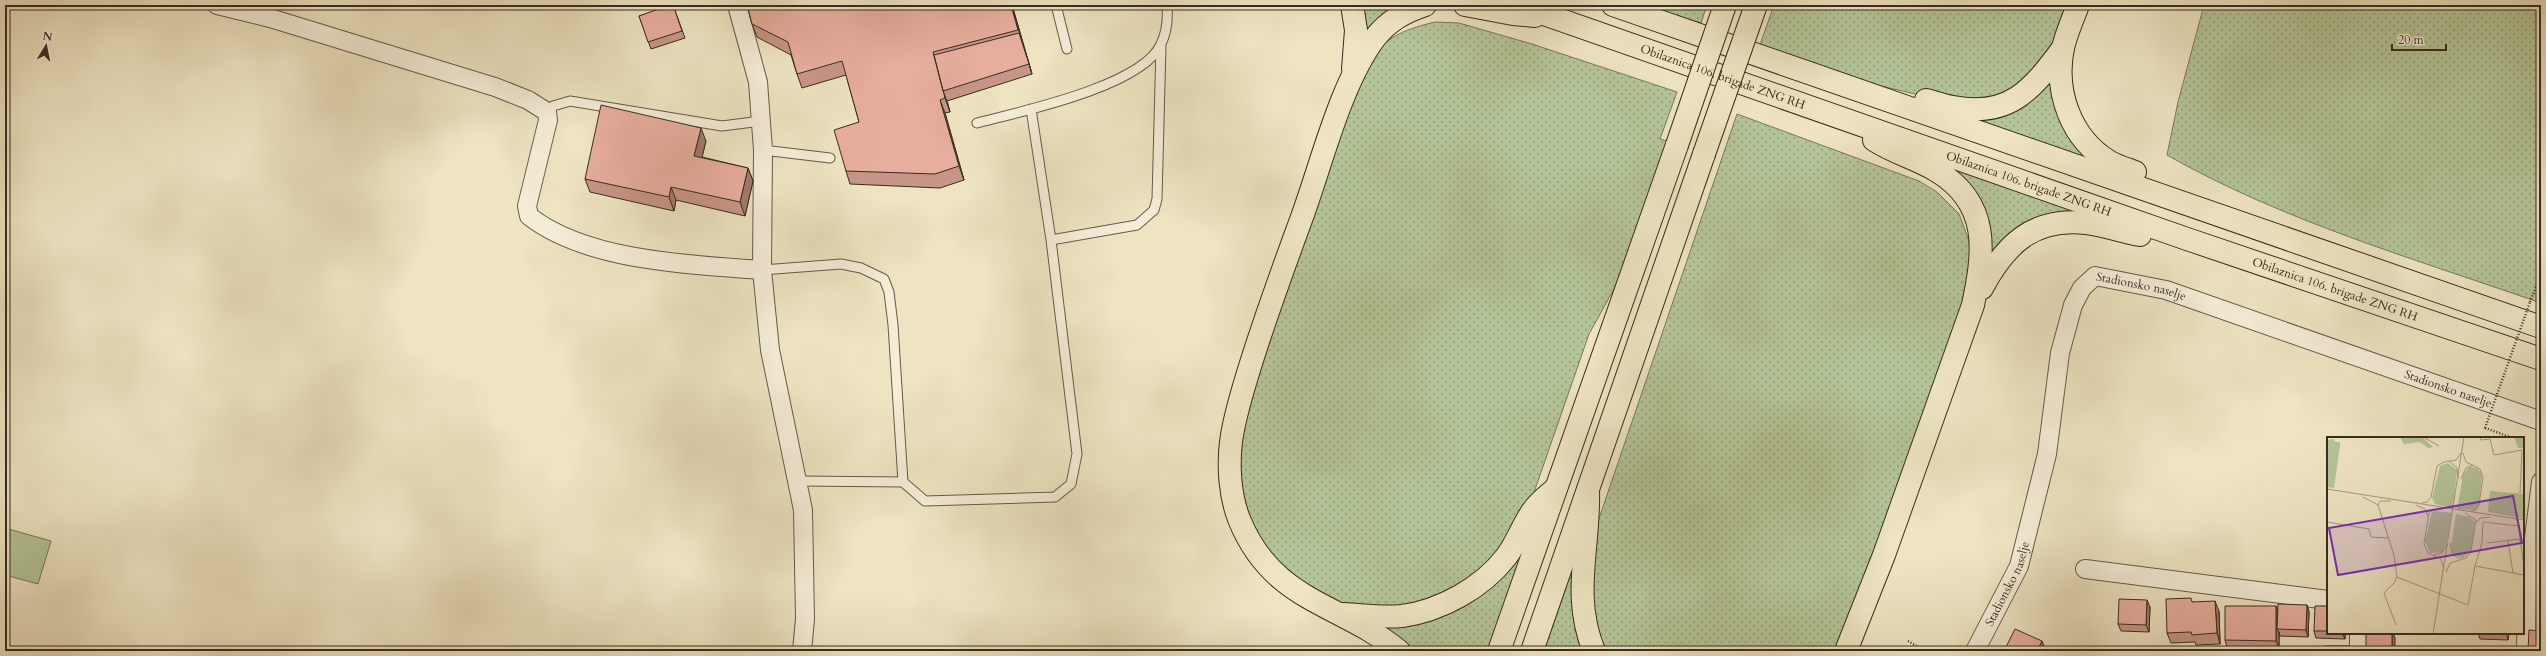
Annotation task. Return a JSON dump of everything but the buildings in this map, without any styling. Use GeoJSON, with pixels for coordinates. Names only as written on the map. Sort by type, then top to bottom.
{"type":"FeatureCollection","features":[{"type":"Feature","properties":{"kind":"main road"},"geometry":{"type":"LineString","coordinates":[[1352,5],[1356,30],[1353,73]]}},
{"type":"Feature","properties":{"kind":"main road"},"geometry":{"type":"LineString","coordinates":[[1399,651],[1338,614],[1300,594],[1264,562],[1250,542],[1239,518],[1232,492],[1230,467],[1235,417],[1258,341],[1353,73],[1386,25],[1405,11],[1425,5]]}},
{"type":"Feature","properties":{"kind":"main road"},"geometry":{"type":"LineString","coordinates":[[1465,5],[1513,14],[1550,16]]}},
{"type":"Feature","properties":{"kind":"main road","name":"Obilaznica 106. brigade ZNG RH"},"geometry":{"type":"LineString","coordinates":[[1518,5],[2187,239],[2541,359]]}},
{"type":"Feature","properties":{"kind":"main road"},"geometry":{"type":"LineString","coordinates":[[1613,5],[2541,327]]}},
{"type":"Feature","properties":{"kind":"main road"},"geometry":{"type":"LineString","coordinates":[[1499,651],[1725,5]]}},
{"type":"Feature","properties":{"kind":"main road"},"geometry":{"type":"LineString","coordinates":[[1532,651],[1756,5]]}},
{"type":"Feature","properties":{"kind":"main road"},"geometry":{"type":"LineString","coordinates":[[2078,5],[2063,48],[2061,82],[2070,121],[2084,141],[2110,162],[2151,179],[2194,207]]}},
{"type":"Feature","properties":{"kind":"main road"},"geometry":{"type":"LineString","coordinates":[[1868,94],[1932,101],[1952,107],[1994,108],[2011,103],[2028,91],[2063,48]]}},
{"type":"Feature","properties":{"kind":"main road"},"geometry":{"type":"LineString","coordinates":[[1846,651],[1884,555],[1973,305],[1982,264],[1980,225],[1970,203],[1957,186],[1937,171],[1886,148],[1854,122]]}},
{"type":"Feature","properties":{"kind":"main road"},"geometry":{"type":"LineString","coordinates":[[1973,305],[1994,266],[2008,248],[2025,235],[2043,226],[2066,222],[2086,223],[2158,238],[2187,239]]}},
{"type":"Feature","properties":{"kind":"main road"},"geometry":{"type":"LineString","coordinates":[[1338,614],[1401,616],[1424,611],[1449,602],[1470,590],[1505,558],[1522,534],[1530,515],[1555,488]]}},
{"type":"Feature","properties":{"kind":"main road"},"geometry":{"type":"LineString","coordinates":[[1588,490],[1589,520],[1582,558],[1582,615],[1594,651]]}},
{"type":"Feature","properties":{"kind":"street"},"geometry":{"type":"LineString","coordinates":[[217,5],[270,18],[495,87],[528,100],[547,112],[548,120],[527,206],[529,216],[542,226],[562,237],[608,251],[701,266],[762,270]]}},
{"type":"Feature","properties":{"kind":"street"},"geometry":{"type":"LineString","coordinates":[[736,5],[758,82],[763,150],[762,270],[770,350],[799,482],[805,553],[805,619],[802,651]]}},
{"type":"Feature","properties":{"kind":"street","name":"Stadionsko naselje"},"geometry":{"type":"LineString","coordinates":[[1975,651],[2019,566],[2047,454],[2060,353],[2073,305],[2082,288],[2095,276],[2166,290],[2541,421]]}},
{"type":"Feature","properties":{"kind":"street"},"geometry":{"type":"LineString","coordinates":[[2526,651],[2525,594],[2541,482]]}},
{"type":"Feature","properties":{"kind":"street"},"geometry":{"type":"LineString","coordinates":[[2086,569],[2327,600]]}},
{"type":"Feature","properties":{"kind":"street"},"geometry":{"type":"LineString","coordinates":[[2359,634],[2359,651]]}},
{"type":"Feature","properties":{"kind":"lane"},"geometry":{"type":"LineString","coordinates":[[1056,5],[1067,49]]}},
{"type":"Feature","properties":{"kind":"lane"},"geometry":{"type":"LineString","coordinates":[[1051,240],[1137,225],[1154,210],[1157,199],[1161,45],[1168,17],[1167,5]]}},
{"type":"Feature","properties":{"kind":"lane"},"geometry":{"type":"LineString","coordinates":[[977,123],[1079,96],[1141,66],[1161,45]]}},
{"type":"Feature","properties":{"kind":"lane"},"geometry":{"type":"LineString","coordinates":[[547,112],[553,106],[570,101],[722,126],[761,121]]}},
{"type":"Feature","properties":{"kind":"lane"},"geometry":{"type":"LineString","coordinates":[[799,482],[903,482],[925,501],[1055,497],[1071,484],[1077,454],[1051,240],[1031,109]]}},
{"type":"Feature","properties":{"kind":"lane"},"geometry":{"type":"LineString","coordinates":[[763,150],[830,158]]}},
{"type":"Feature","properties":{"kind":"lane"},"geometry":{"type":"LineString","coordinates":[[762,270],[842,264],[861,268],[884,279],[889,292],[893,325],[903,482]]}},
{"type":"Feature","properties":{"kind":"path"},"geometry":{"type":"LineString","coordinates":[[2510,437],[2485,428],[2541,274]]}},
{"type":"Feature","properties":{"kind":"path"},"geometry":{"type":"LineString","coordinates":[[2524,442],[2524,456]]}},
{"type":"Feature","properties":{"kind":"path"},"geometry":{"type":"LineString","coordinates":[[1908,641],[1925,651]]}},
{"type":"Feature","properties":{"kind":"green space"},"geometry":{"type":"Polygon","coordinates":[[[1360,5],[1399,5],[1368,34],[1360,5]]]}},
{"type":"Feature","properties":{"kind":"green space"},"geometry":{"type":"Polygon","coordinates":[[[1641,5],[1707,5],[1701,23],[1641,5]]]}},
{"type":"Feature","properties":{"kind":"green space"},"geometry":{"type":"Polygon","coordinates":[[[1774,5],[2069,5],[2057,40],[2012,96],[1957,104],[1877,85],[1760,45],[1774,5]]]}},
{"type":"Feature","properties":{"kind":"green space"},"geometry":{"type":"Polygon","coordinates":[[[2204,5],[2541,5],[2541,303],[2398,254],[2303,219],[2211,179],[2167,155],[2178,102],[2204,5]]]}},
{"type":"Feature","properties":{"kind":"green space"},"geometry":{"type":"Polygon","coordinates":[[[1435,22],[1459,23],[1532,44],[1677,92],[1660,139],[1667,141],[1615,287],[1589,334],[1531,501],[1485,572],[1430,604],[1343,609],[1270,561],[1243,510],[1239,443],[1247,406],[1359,81],[1373,57],[1388,41],[1408,30],[1435,22]]]}},
{"type":"Feature","properties":{"kind":"green space"},"geometry":{"type":"Polygon","coordinates":[[[2049,78],[2062,120],[2071,138],[2086,155],[2085,161],[1973,123],[2049,78]]]}},
{"type":"Feature","properties":{"kind":"green space"},"geometry":{"type":"Polygon","coordinates":[[[1737,114],[1919,181],[1937,192],[1959,214],[1968,238],[1973,260],[1960,315],[1845,635],[1837,651],[1599,651],[1594,639],[1591,542],[1737,114]]]}},
{"type":"Feature","properties":{"kind":"green space"},"geometry":{"type":"Polygon","coordinates":[[[1961,169],[2072,208],[2071,214],[1996,252],[1990,250],[1989,228],[1984,209],[1968,184],[1959,176],[1961,169]]]}},
{"type":"Feature","properties":{"kind":"green space"},"geometry":{"type":"Polygon","coordinates":[[[5,528],[51,541],[38,584],[5,575],[5,528]]]}},
{"type":"Feature","properties":{"kind":"green space"},"geometry":{"type":"Polygon","coordinates":[[[1513,560],[1521,562],[1489,651],[1412,651],[1379,629],[1513,560]]]}},
{"type":"Feature","properties":{"kind":"green space"},"geometry":{"type":"Polygon","coordinates":[[[1569,577],[1574,579],[1585,651],[1543,651],[1569,577]]]}}]}
